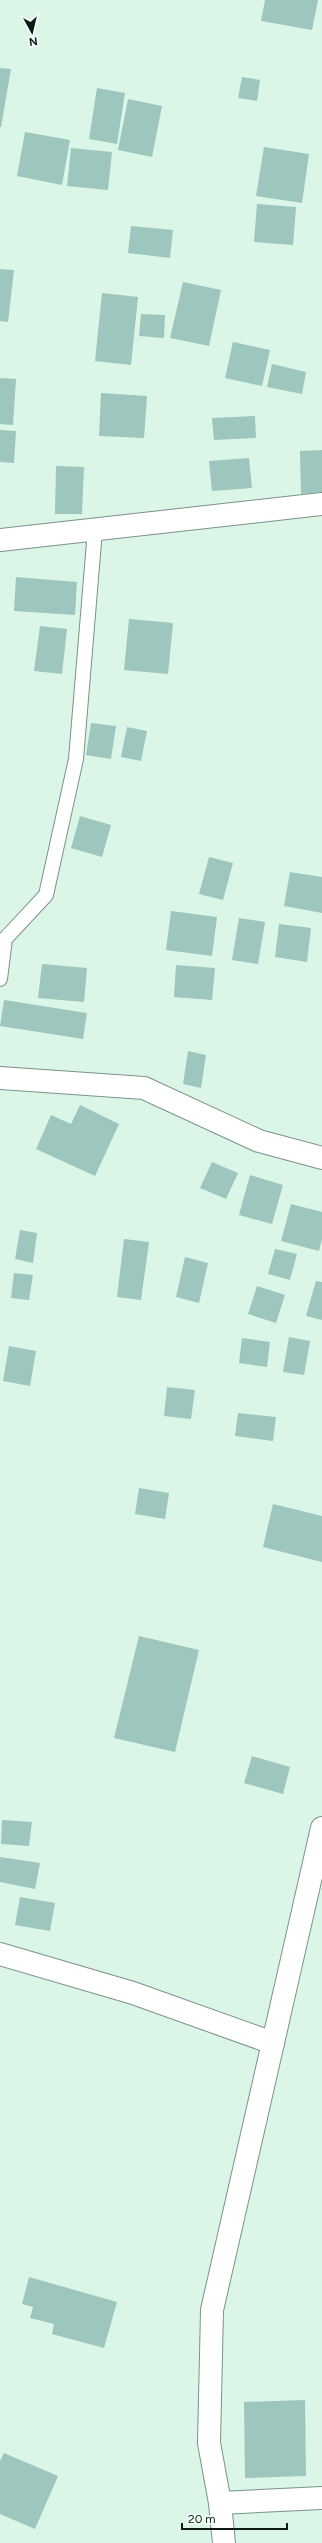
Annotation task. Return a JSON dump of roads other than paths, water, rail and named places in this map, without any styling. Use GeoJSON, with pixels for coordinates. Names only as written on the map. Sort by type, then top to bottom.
{"type":"FeatureCollection","features":[{"type":"Feature","properties":{"kind":"street"},"geometry":{"type":"LineString","coordinates":[[0,540],[322,504]]}},
{"type":"Feature","properties":{"kind":"street"},"geometry":{"type":"LineString","coordinates":[[0,1078],[144,1088],[259,1141],[322,1158]]}},
{"type":"Feature","properties":{"kind":"street"},"geometry":{"type":"LineString","coordinates":[[224,2543],[220,2503],[209,2443],[212,2310],[322,1828]]}},
{"type":"Feature","properties":{"kind":"street"},"geometry":{"type":"LineString","coordinates":[[0,1954],[133,1993],[273,2043]]}},
{"type":"Feature","properties":{"kind":"street"},"geometry":{"type":"LineString","coordinates":[[220,2503],[322,2498]]}},
{"type":"Feature","properties":{"kind":"lane"},"geometry":{"type":"LineString","coordinates":[[0,979],[5,939],[46,895],[74,766],[95,530]]}}]}
